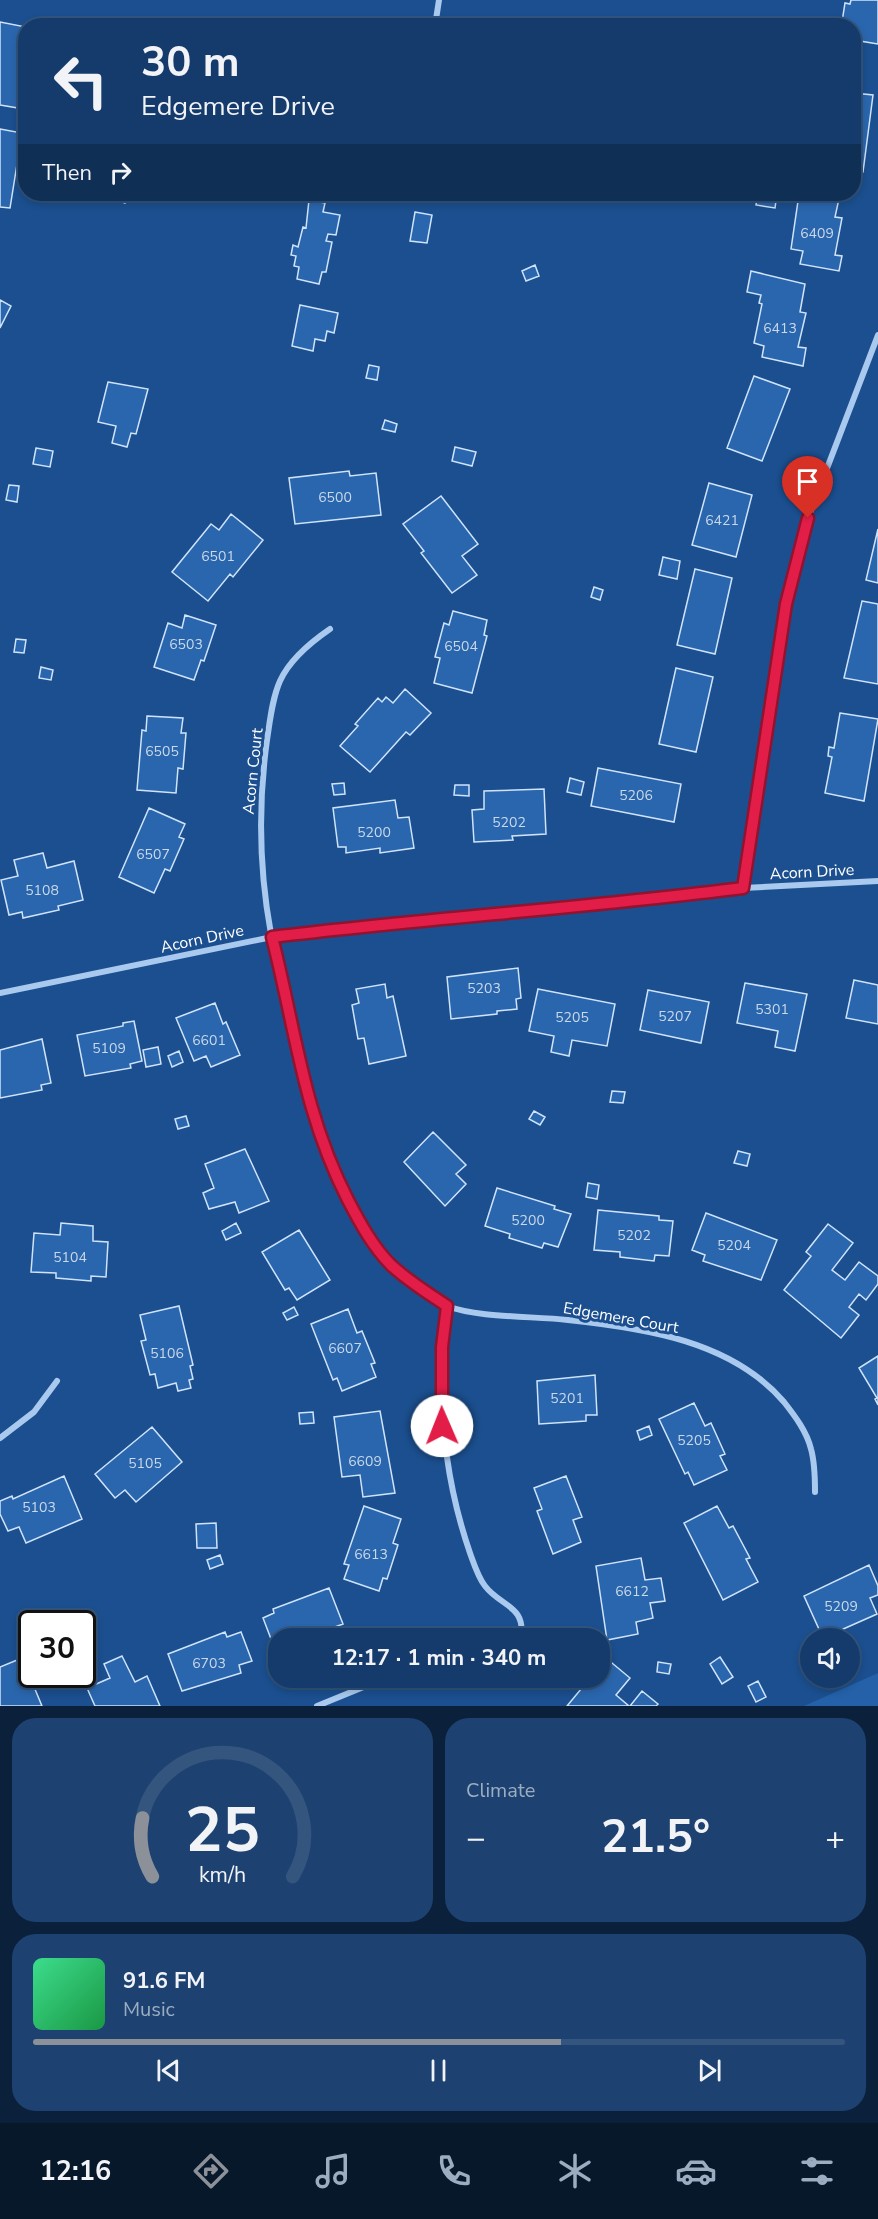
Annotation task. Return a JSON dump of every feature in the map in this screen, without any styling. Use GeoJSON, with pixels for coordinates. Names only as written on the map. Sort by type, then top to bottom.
{"type":"FeatureCollection","features":[{"type":"Feature","properties":{"kind":"street"},"geometry":{"type":"LineString","coordinates":[[436,18],[439,0]]}},
{"type":"Feature","properties":{"kind":"street"},"geometry":{"type":"LineString","coordinates":[[743,888],[786,604],[798,550],[878,335]]}},
{"type":"Feature","properties":{"kind":"street","name":"Acorn Court"},"geometry":{"type":"LineString","coordinates":[[330,629],[306,646],[280,679],[270,724],[264,766],[260,841],[272,937],[286,992],[299,1066],[313,1117],[333,1170],[360,1222],[390,1265],[447,1306]]}},
{"type":"Feature","properties":{"kind":"street","name":"Acorn Drive"},"geometry":{"type":"LineString","coordinates":[[0,993],[272,937],[598,902],[657,899],[743,888],[878,880]]}},
{"type":"Feature","properties":{"kind":"street"},"geometry":{"type":"LineString","coordinates":[[447,1306],[442,1347],[442,1426],[460,1524],[484,1585],[514,1609],[521,1620],[521,1628]]}},
{"type":"Feature","properties":{"kind":"street","name":"Edgemere Court"},"geometry":{"type":"LineString","coordinates":[[447,1306],[474,1312],[571,1320],[650,1332],[711,1350],[761,1379],[777,1394],[803,1429],[811,1447],[815,1492]]}},
{"type":"Feature","properties":{"kind":"street"},"geometry":{"type":"LineString","coordinates":[[0,1438],[34,1413],[57,1381]]}},
{"type":"Feature","properties":{"kind":"street"},"geometry":{"type":"LineString","coordinates":[[317,1706],[361,1688]]}},
{"type":"Feature","properties":{"kind":"shaded area"},"geometry":{"type":"Polygon","coordinates":[[[878,1673],[878,1706],[804,1706],[844,1688],[860,1688],[860,1681],[878,1673]]]}},
{"type":"Feature","properties":{"kind":"building"},"geometry":{"type":"Polygon","coordinates":[[[851,0],[878,0],[878,44],[861,41],[861,18],[843,18],[845,3],[850,4],[851,0]]]}},
{"type":"Feature","properties":{"kind":"building"},"geometry":{"type":"Polygon","coordinates":[[[0,22],[18,25],[18,108],[0,105],[0,22]]]}},
{"type":"Feature","properties":{"kind":"building"},"geometry":{"type":"Polygon","coordinates":[[[861,94],[873,95],[863,172],[861,172],[861,94]]]}},
{"type":"Feature","properties":{"kind":"building"},"geometry":{"type":"Polygon","coordinates":[[[0,129],[18,132],[18,158],[10,208],[0,207],[0,129]]]}},
{"type":"Feature","properties":{"kind":"building"},"geometry":{"type":"Polygon","coordinates":[[[309,201],[325,203],[323,212],[340,215],[336,235],[328,234],[326,241],[332,242],[326,272],[322,272],[319,284],[297,279],[299,267],[294,266],[296,256],[291,255],[293,245],[298,247],[303,227],[306,228],[309,201]]]}},
{"type":"Feature","properties":{"kind":"building"},"geometry":{"type":"Polygon","coordinates":[[[757,201],[776,201],[775,208],[756,205],[757,201]]]}},
{"type":"Feature","properties":{"kind":"building"},"geometry":{"type":"Polygon","coordinates":[[[798,201],[838,201],[835,217],[842,218],[835,255],[842,256],[839,271],[800,264],[803,251],[791,249],[798,201]]]}},
{"type":"Feature","properties":{"kind":"building"},"geometry":{"type":"Polygon","coordinates":[[[415,212],[432,215],[427,243],[410,241],[415,212]]]}},
{"type":"Feature","properties":{"kind":"building"},"geometry":{"type":"Polygon","coordinates":[[[535,265],[539,276],[526,281],[522,271],[535,265]]]}},
{"type":"Feature","properties":{"kind":"building"},"geometry":{"type":"Polygon","coordinates":[[[751,271],[805,284],[800,312],[806,313],[798,347],[806,348],[803,366],[762,357],[764,346],[754,343],[762,304],[759,303],[761,295],[747,292],[751,271]]]}},
{"type":"Feature","properties":{"kind":"building"},"geometry":{"type":"Polygon","coordinates":[[[0,300],[11,306],[0,328],[0,300]]]}},
{"type":"Feature","properties":{"kind":"building"},"geometry":{"type":"Polygon","coordinates":[[[300,305],[338,313],[334,333],[327,331],[325,341],[315,339],[313,351],[292,346],[300,305]]]}},
{"type":"Feature","properties":{"kind":"building"},"geometry":{"type":"Polygon","coordinates":[[[369,365],[379,367],[377,380],[366,378],[369,365]]]}},
{"type":"Feature","properties":{"kind":"building"},"geometry":{"type":"Polygon","coordinates":[[[754,376],[790,389],[762,461],[727,448],[754,376]]]}},
{"type":"Feature","properties":{"kind":"building"},"geometry":{"type":"Polygon","coordinates":[[[108,382],[148,389],[136,434],[131,433],[127,447],[112,443],[116,426],[98,422],[108,382]]]}},
{"type":"Feature","properties":{"kind":"building"},"geometry":{"type":"Polygon","coordinates":[[[385,420],[397,424],[395,432],[382,429],[385,420]]]}},
{"type":"Feature","properties":{"kind":"building"},"geometry":{"type":"Polygon","coordinates":[[[455,447],[476,452],[472,466],[452,461],[455,447]]]}},
{"type":"Feature","properties":{"kind":"building"},"geometry":{"type":"Polygon","coordinates":[[[36,448],[53,451],[50,467],[33,464],[36,448]]]}},
{"type":"Feature","properties":{"kind":"building"},"geometry":{"type":"Polygon","coordinates":[[[349,471],[350,476],[376,473],[381,515],[295,524],[289,478],[349,471]]]}},
{"type":"Feature","properties":{"kind":"building"},"geometry":{"type":"Polygon","coordinates":[[[709,483],[752,495],[736,557],[692,545],[709,483]]]}},
{"type":"Feature","properties":{"kind":"building"},"geometry":{"type":"Polygon","coordinates":[[[9,485],[19,486],[17,502],[6,500],[9,485]]]}},
{"type":"Feature","properties":{"kind":"building"},"geometry":{"type":"Polygon","coordinates":[[[441,496],[478,544],[462,556],[477,575],[452,593],[421,553],[424,551],[403,524],[441,496]]]}},
{"type":"Feature","properties":{"kind":"building"},"geometry":{"type":"Polygon","coordinates":[[[231,514],[263,540],[233,577],[230,574],[208,601],[172,572],[211,524],[219,530],[231,514]]]}},
{"type":"Feature","properties":{"kind":"building"},"geometry":{"type":"Polygon","coordinates":[[[878,529],[878,583],[866,580],[878,529]]]}},
{"type":"Feature","properties":{"kind":"building"},"geometry":{"type":"Polygon","coordinates":[[[663,557],[680,561],[677,579],[659,575],[663,557]]]}},
{"type":"Feature","properties":{"kind":"building"},"geometry":{"type":"Polygon","coordinates":[[[695,569],[732,578],[715,654],[677,645],[695,569]]]}},
{"type":"Feature","properties":{"kind":"building"},"geometry":{"type":"Polygon","coordinates":[[[594,587],[603,590],[600,600],[591,597],[594,587]]]}},
{"type":"Feature","properties":{"kind":"building"},"geometry":{"type":"Polygon","coordinates":[[[862,601],[878,604],[878,684],[844,678],[862,601]]]}},
{"type":"Feature","properties":{"kind":"building"},"geometry":{"type":"Polygon","coordinates":[[[453,611],[487,620],[484,635],[487,636],[472,693],[434,683],[440,658],[435,657],[444,623],[449,625],[453,611]]]}},
{"type":"Feature","properties":{"kind":"building"},"geometry":{"type":"Polygon","coordinates":[[[185,615],[216,625],[204,661],[201,660],[194,680],[154,667],[168,623],[182,628],[185,615]]]}},
{"type":"Feature","properties":{"kind":"building"},"geometry":{"type":"Polygon","coordinates":[[[16,639],[26,640],[24,653],[14,652],[16,639]]]}},
{"type":"Feature","properties":{"kind":"building"},"geometry":{"type":"Polygon","coordinates":[[[41,667],[53,670],[51,680],[39,678],[41,667]]]}},
{"type":"Feature","properties":{"kind":"building"},"geometry":{"type":"Polygon","coordinates":[[[676,668],[713,677],[696,752],[659,744],[676,668]]]}},
{"type":"Feature","properties":{"kind":"building"},"geometry":{"type":"Polygon","coordinates":[[[405,689],[431,713],[410,735],[406,732],[370,772],[340,746],[358,726],[355,724],[378,698],[382,702],[386,697],[393,703],[405,689]]]}},
{"type":"Feature","properties":{"kind":"building"},"geometry":{"type":"Polygon","coordinates":[[[840,713],[878,719],[864,801],[825,793],[832,757],[828,756],[829,747],[834,748],[840,713]]]}},
{"type":"Feature","properties":{"kind":"building"},"geometry":{"type":"Polygon","coordinates":[[[147,716],[183,718],[181,733],[186,733],[183,769],[178,768],[176,793],[137,790],[142,730],[146,731],[147,716]]]}},
{"type":"Feature","properties":{"kind":"building"},"geometry":{"type":"Polygon","coordinates":[[[598,768],[681,784],[674,822],[591,806],[598,768]]]}},
{"type":"Feature","properties":{"kind":"building"},"geometry":{"type":"Polygon","coordinates":[[[570,778],[584,782],[581,795],[567,792],[570,778]]]}},
{"type":"Feature","properties":{"kind":"building"},"geometry":{"type":"Polygon","coordinates":[[[344,783],[345,794],[334,795],[332,784],[344,783]]]}},
{"type":"Feature","properties":{"kind":"building"},"geometry":{"type":"Polygon","coordinates":[[[455,785],[469,785],[469,796],[454,795],[455,785]]]}},
{"type":"Feature","properties":{"kind":"building"},"geometry":{"type":"Polygon","coordinates":[[[544,789],[546,834],[512,836],[513,840],[474,842],[472,810],[484,809],[484,791],[544,789]]]}},
{"type":"Feature","properties":{"kind":"building"},"geometry":{"type":"Polygon","coordinates":[[[395,800],[398,818],[409,817],[414,848],[380,853],[380,848],[346,853],[346,847],[338,847],[333,808],[395,800]]]}},
{"type":"Feature","properties":{"kind":"building"},"geometry":{"type":"Polygon","coordinates":[[[149,808],[185,824],[179,837],[184,839],[170,871],[165,869],[154,893],[119,877],[149,808]]]}},
{"type":"Feature","properties":{"kind":"building"},"geometry":{"type":"Polygon","coordinates":[[[43,853],[47,868],[74,861],[83,900],[58,906],[59,910],[23,918],[22,912],[9,915],[1,880],[18,876],[14,860],[43,853]]]}},
{"type":"Feature","properties":{"kind":"building"},"geometry":{"type":"Polygon","coordinates":[[[518,968],[521,998],[516,999],[517,1009],[497,1011],[497,1014],[451,1019],[447,977],[518,968]]]}},
{"type":"Feature","properties":{"kind":"building"},"geometry":{"type":"Polygon","coordinates":[[[854,980],[878,985],[878,1024],[846,1018],[854,980]]]}},
{"type":"Feature","properties":{"kind":"building"},"geometry":{"type":"Polygon","coordinates":[[[745,983],[807,994],[795,1051],[775,1047],[778,1031],[737,1023],[745,983]]]}},
{"type":"Feature","properties":{"kind":"building"},"geometry":{"type":"Polygon","coordinates":[[[385,984],[387,998],[393,996],[406,1056],[369,1064],[364,1038],[358,1039],[352,1005],[359,1003],[356,989],[385,984]]]}},
{"type":"Feature","properties":{"kind":"building"},"geometry":{"type":"Polygon","coordinates":[[[538,989],[615,1004],[607,1046],[572,1040],[569,1056],[551,1052],[554,1036],[529,1031],[538,989]]]}},
{"type":"Feature","properties":{"kind":"building"},"geometry":{"type":"Polygon","coordinates":[[[648,990],[709,1002],[701,1043],[640,1030],[648,990]]]}},
{"type":"Feature","properties":{"kind":"building"},"geometry":{"type":"Polygon","coordinates":[[[215,1003],[223,1024],[226,1022],[240,1055],[211,1067],[206,1056],[194,1061],[176,1018],[215,1003]]]}},
{"type":"Feature","properties":{"kind":"building"},"geometry":{"type":"Polygon","coordinates":[[[134,1021],[142,1061],[130,1064],[131,1068],[85,1076],[77,1035],[123,1026],[123,1023],[134,1021]]]}},
{"type":"Feature","properties":{"kind":"building"},"geometry":{"type":"Polygon","coordinates":[[[42,1039],[51,1083],[41,1085],[42,1090],[0,1098],[0,1050],[42,1039]]]}},
{"type":"Feature","properties":{"kind":"building"},"geometry":{"type":"Polygon","coordinates":[[[158,1047],[161,1064],[146,1067],[143,1050],[158,1047]]]}},
{"type":"Feature","properties":{"kind":"building"},"geometry":{"type":"Polygon","coordinates":[[[179,1051],[183,1062],[172,1067],[168,1056],[179,1051]]]}},
{"type":"Feature","properties":{"kind":"building"},"geometry":{"type":"Polygon","coordinates":[[[612,1091],[625,1092],[623,1103],[610,1102],[612,1091]]]}},
{"type":"Feature","properties":{"kind":"building"},"geometry":{"type":"Polygon","coordinates":[[[534,1111],[545,1117],[540,1125],[529,1119],[534,1111]]]}},
{"type":"Feature","properties":{"kind":"building"},"geometry":{"type":"Polygon","coordinates":[[[186,1116],[189,1126],[178,1129],[175,1119],[186,1116]]]}},
{"type":"Feature","properties":{"kind":"building"},"geometry":{"type":"Polygon","coordinates":[[[433,1132],[466,1165],[456,1174],[466,1184],[445,1206],[404,1162],[433,1132]]]}},
{"type":"Feature","properties":{"kind":"building"},"geometry":{"type":"Polygon","coordinates":[[[245,1149],[269,1201],[239,1213],[235,1202],[209,1209],[203,1193],[214,1188],[205,1164],[245,1149]]]}},
{"type":"Feature","properties":{"kind":"building"},"geometry":{"type":"Polygon","coordinates":[[[738,1151],[750,1154],[747,1166],[734,1163],[738,1151]]]}},
{"type":"Feature","properties":{"kind":"building"},"geometry":{"type":"Polygon","coordinates":[[[588,1183],[599,1185],[597,1199],[586,1197],[588,1183]]]}},
{"type":"Feature","properties":{"kind":"building"},"geometry":{"type":"Polygon","coordinates":[[[497,1188],[555,1206],[554,1209],[571,1214],[558,1247],[544,1243],[542,1248],[509,1238],[510,1234],[485,1226],[497,1188]]]}},
{"type":"Feature","properties":{"kind":"building"},"geometry":{"type":"Polygon","coordinates":[[[598,1210],[659,1216],[659,1220],[673,1221],[669,1256],[655,1255],[654,1261],[620,1257],[620,1252],[594,1250],[598,1210]]]}},
{"type":"Feature","properties":{"kind":"building"},"geometry":{"type":"Polygon","coordinates":[[[706,1213],[777,1240],[761,1280],[703,1261],[705,1255],[692,1250],[706,1213]]]}},
{"type":"Feature","properties":{"kind":"building"},"geometry":{"type":"Polygon","coordinates":[[[61,1223],[93,1226],[93,1241],[108,1242],[106,1277],[91,1276],[91,1281],[56,1278],[56,1273],[31,1272],[34,1233],[60,1235],[61,1223]]]}},
{"type":"Feature","properties":{"kind":"building"},"geometry":{"type":"Polygon","coordinates":[[[236,1223],[241,1233],[226,1240],[222,1231],[236,1223]]]}},
{"type":"Feature","properties":{"kind":"building"},"geometry":{"type":"Polygon","coordinates":[[[828,1224],[853,1243],[832,1270],[845,1280],[859,1262],[878,1276],[878,1284],[866,1300],[859,1294],[849,1307],[859,1315],[841,1338],[784,1290],[811,1256],[806,1252],[828,1224]]]}},
{"type":"Feature","properties":{"kind":"building"},"geometry":{"type":"Polygon","coordinates":[[[299,1230],[330,1280],[297,1300],[289,1288],[285,1290],[262,1252],[299,1230]]]}},
{"type":"Feature","properties":{"kind":"building"},"geometry":{"type":"Polygon","coordinates":[[[179,1306],[193,1365],[190,1366],[193,1379],[189,1380],[191,1388],[178,1391],[176,1383],[158,1388],[155,1374],[150,1375],[141,1341],[146,1340],[140,1315],[179,1306]]]}},
{"type":"Feature","properties":{"kind":"building"},"geometry":{"type":"Polygon","coordinates":[[[294,1307],[298,1315],[287,1320],[283,1313],[294,1307]]]}},
{"type":"Feature","properties":{"kind":"building"},"geometry":{"type":"Polygon","coordinates":[[[348,1309],[357,1333],[362,1331],[375,1363],[371,1364],[376,1377],[342,1391],[337,1378],[333,1380],[311,1324],[348,1309]]]}},
{"type":"Feature","properties":{"kind":"building"},"geometry":{"type":"Polygon","coordinates":[[[878,1356],[878,1405],[875,1399],[877,1398],[859,1368],[878,1356]]]}},
{"type":"Feature","properties":{"kind":"building"},"geometry":{"type":"Polygon","coordinates":[[[595,1375],[597,1415],[586,1415],[586,1421],[539,1424],[537,1381],[595,1375]]]}},
{"type":"Feature","properties":{"kind":"building"},"geometry":{"type":"Polygon","coordinates":[[[694,1403],[705,1426],[711,1423],[725,1454],[720,1456],[727,1470],[694,1485],[688,1472],[685,1474],[659,1419],[694,1403]]]}},
{"type":"Feature","properties":{"kind":"building"},"geometry":{"type":"Polygon","coordinates":[[[380,1411],[395,1493],[363,1497],[360,1475],[342,1477],[334,1417],[380,1411]]]}},
{"type":"Feature","properties":{"kind":"building"},"geometry":{"type":"Polygon","coordinates":[[[313,1412],[314,1423],[300,1424],[299,1413],[313,1412]]]}},
{"type":"Feature","properties":{"kind":"building"},"geometry":{"type":"Polygon","coordinates":[[[649,1426],[652,1435],[640,1440],[637,1431],[649,1426]]]}},
{"type":"Feature","properties":{"kind":"building"},"geometry":{"type":"Polygon","coordinates":[[[152,1427],[182,1462],[136,1502],[125,1490],[115,1498],[95,1474],[152,1427]]]}},
{"type":"Feature","properties":{"kind":"building"},"geometry":{"type":"Polygon","coordinates":[[[64,1476],[82,1519],[26,1543],[19,1527],[8,1531],[0,1514],[0,1501],[12,1496],[13,1499],[64,1476]]]}},
{"type":"Feature","properties":{"kind":"building"},"geometry":{"type":"Polygon","coordinates":[[[566,1476],[582,1517],[573,1520],[581,1542],[553,1554],[537,1511],[542,1509],[534,1488],[566,1476]]]}},
{"type":"Feature","properties":{"kind":"building"},"geometry":{"type":"Polygon","coordinates":[[[364,1506],[401,1519],[393,1543],[398,1545],[387,1579],[383,1578],[379,1591],[344,1579],[349,1565],[344,1564],[364,1506]]]}},
{"type":"Feature","properties":{"kind":"building"},"geometry":{"type":"Polygon","coordinates":[[[717,1506],[729,1528],[733,1526],[750,1558],[746,1559],[758,1582],[723,1600],[684,1523],[717,1506]]]}},
{"type":"Feature","properties":{"kind":"building"},"geometry":{"type":"Polygon","coordinates":[[[216,1523],[217,1548],[197,1548],[196,1524],[216,1523]]]}},
{"type":"Feature","properties":{"kind":"building"},"geometry":{"type":"Polygon","coordinates":[[[220,1555],[223,1564],[210,1569],[207,1560],[220,1555]]]}},
{"type":"Feature","properties":{"kind":"building"},"geometry":{"type":"Polygon","coordinates":[[[641,1558],[645,1580],[661,1578],[665,1601],[650,1603],[653,1618],[636,1622],[638,1634],[610,1639],[610,1628],[605,1628],[596,1566],[641,1558]]]}},
{"type":"Feature","properties":{"kind":"building"},"geometry":{"type":"Polygon","coordinates":[[[869,1565],[878,1586],[878,1595],[870,1598],[877,1614],[846,1628],[818,1628],[804,1596],[869,1565]]]}},
{"type":"Feature","properties":{"kind":"building"},"geometry":{"type":"Polygon","coordinates":[[[329,1588],[343,1624],[332,1628],[268,1628],[268,1631],[263,1618],[274,1613],[273,1609],[329,1588]]]}},
{"type":"Feature","properties":{"kind":"building"},"geometry":{"type":"Polygon","coordinates":[[[225,1632],[227,1637],[241,1632],[252,1661],[239,1665],[241,1673],[182,1691],[168,1654],[225,1632]]]}},
{"type":"Feature","properties":{"kind":"building"},"geometry":{"type":"Polygon","coordinates":[[[122,1656],[135,1682],[147,1676],[160,1706],[95,1706],[87,1688],[96,1688],[96,1684],[110,1678],[104,1664],[122,1656]]]}},
{"type":"Feature","properties":{"kind":"building"},"geometry":{"type":"Polygon","coordinates":[[[720,1657],[733,1677],[722,1684],[710,1664],[720,1657]]]}},
{"type":"Feature","properties":{"kind":"building"},"geometry":{"type":"Polygon","coordinates":[[[18,1660],[18,1688],[34,1688],[42,1706],[0,1706],[0,1667],[18,1660]]]}},
{"type":"Feature","properties":{"kind":"building"},"geometry":{"type":"Polygon","coordinates":[[[610,1661],[630,1678],[616,1695],[629,1706],[567,1706],[582,1688],[610,1688],[610,1661]]]}},
{"type":"Feature","properties":{"kind":"building"},"geometry":{"type":"Polygon","coordinates":[[[658,1662],[671,1664],[669,1674],[657,1672],[658,1662]]]}},
{"type":"Feature","properties":{"kind":"building"},"geometry":{"type":"Polygon","coordinates":[[[758,1681],[766,1697],[756,1702],[748,1686],[758,1681]]]}},
{"type":"Feature","properties":{"kind":"building"},"geometry":{"type":"Polygon","coordinates":[[[642,1691],[658,1704],[656,1706],[630,1706],[642,1691]]]}},
{"type":"Feature","properties":{"kind":"route"},"geometry":{"type":"LineString","coordinates":[[442,1426],[441,1371],[447,1306],[417,1287],[390,1265],[360,1222],[333,1170],[313,1117],[299,1066],[286,992],[272,937],[598,902],[657,899],[743,888],[786,604],[808,518]]}}]}
